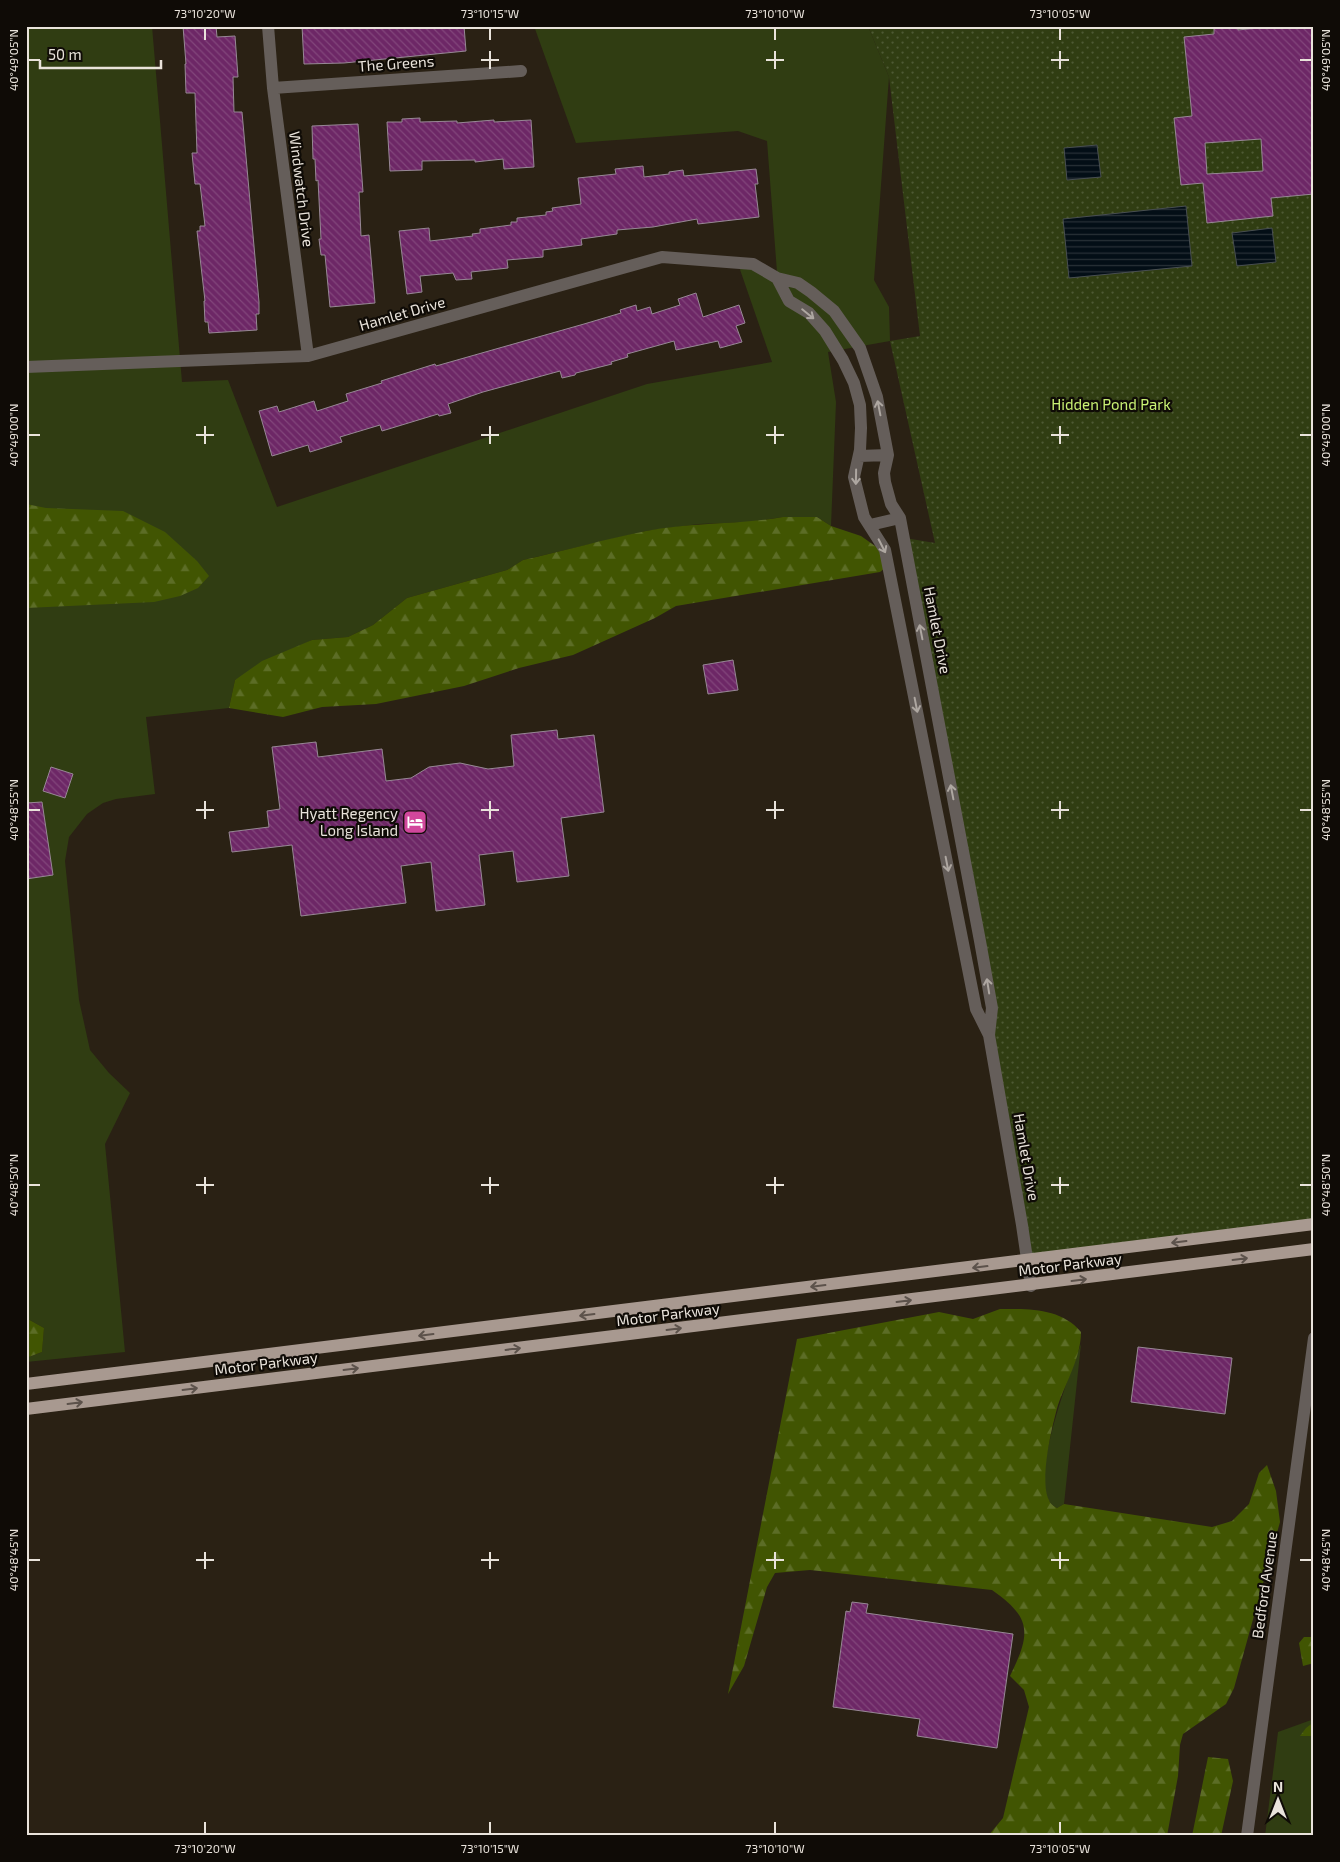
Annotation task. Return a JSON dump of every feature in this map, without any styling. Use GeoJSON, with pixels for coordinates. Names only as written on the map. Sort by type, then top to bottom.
{"type":"FeatureCollection","features":[{"type":"Feature","properties":{"kind":"main road","name":"Motor Parkway"},"geometry":{"type":"LineString","coordinates":[[26,1384],[1314,1224]]}},
{"type":"Feature","properties":{"kind":"main road","name":"Motor Parkway"},"geometry":{"type":"LineString","coordinates":[[26,1409],[1314,1250]]}},
{"type":"Feature","properties":{"kind":"street","name":"Windwatch Drive"},"geometry":{"type":"LineString","coordinates":[[268,26],[272,88],[308,356]]}},
{"type":"Feature","properties":{"kind":"street","name":"The Greens"},"geometry":{"type":"LineString","coordinates":[[272,88],[521,71]]}},
{"type":"Feature","properties":{"kind":"street","name":"Hamlet Drive"},"geometry":{"type":"LineString","coordinates":[[26,367],[308,356],[662,257],[752,264],[777,278],[798,283],[834,311],[860,348],[877,397],[888,456],[884,473],[885,482],[891,504],[900,518],[992,1008],[989,1034],[1031,1286]]}},
{"type":"Feature","properties":{"kind":"street","name":"Hamlet Drive"},"geometry":{"type":"LineString","coordinates":[[777,278],[790,301],[809,313],[825,331],[843,360],[854,383],[860,405],[862,428],[859,456],[854,477],[864,517],[886,550],[976,1009],[989,1034]]}},
{"type":"Feature","properties":{"kind":"street"},"geometry":{"type":"LineString","coordinates":[[859,456],[888,456]]}},
{"type":"Feature","properties":{"kind":"street"},"geometry":{"type":"LineString","coordinates":[[870,525],[900,518]]}},
{"type":"Feature","properties":{"kind":"street","name":"Bedford Avenue"},"geometry":{"type":"LineString","coordinates":[[1247,1836],[1314,1338]]}},
{"type":"Feature","properties":{"kind":"green space"},"geometry":{"type":"Polygon","coordinates":[[[26,26],[152,26],[182,382],[228,380],[277,507],[647,384],[772,362],[736,258],[777,272],[767,141],[738,131],[576,143],[534,26],[868,26],[889,77],[874,280],[889,307],[890,341],[828,352],[836,402],[831,526],[817,517],[783,517],[751,522],[699,524],[646,531],[523,560],[507,570],[407,598],[373,625],[348,637],[312,640],[235,680],[229,708],[146,717],[155,794],[116,799],[103,803],[87,814],[69,837],[65,861],[79,1000],[90,1050],[109,1073],[130,1093],[105,1144],[125,1352],[26,1362],[26,1358],[42,1352],[44,1328],[26,1318],[26,26]]]}},
{"type":"Feature","properties":{"kind":"green space","name":"Hidden Pond Park"},"geometry":{"type":"Polygon","coordinates":[[[868,26],[1314,26],[1314,1224],[1028,1261],[993,1036],[905,538],[935,543],[890,341],[920,336],[889,77],[868,26]]]}},
{"type":"Feature","properties":{"kind":"green space"},"geometry":{"type":"Polygon","coordinates":[[[26,504],[46,508],[123,511],[165,532],[197,561],[209,576],[198,588],[180,596],[154,602],[26,608],[26,504]]]}},
{"type":"Feature","properties":{"kind":"green space"},"geometry":{"type":"Polygon","coordinates":[[[783,517],[817,517],[831,526],[861,536],[892,558],[880,572],[676,606],[655,618],[573,655],[519,668],[464,686],[376,704],[322,707],[283,717],[229,708],[235,680],[262,661],[312,640],[348,637],[373,625],[407,598],[507,570],[523,560],[631,534],[680,526],[766,520],[783,517]]]}},
{"type":"Feature","properties":{"kind":"green space"},"geometry":{"type":"Polygon","coordinates":[[[1000,1309],[1033,1310],[1054,1314],[1073,1324],[1081,1332],[1079,1351],[1058,1405],[1046,1467],[1046,1491],[1051,1504],[1057,1508],[1064,1504],[1212,1527],[1232,1521],[1249,1504],[1259,1473],[1267,1465],[1276,1491],[1280,1522],[1234,1688],[1226,1704],[1183,1734],[1180,1745],[1178,1776],[1167,1836],[988,1836],[1003,1818],[1029,1707],[1024,1690],[1010,1676],[1022,1648],[1024,1627],[1015,1609],[992,1590],[810,1570],[775,1573],[767,1587],[744,1666],[728,1694],[797,1339],[939,1312],[973,1319],[1000,1309]]]}},
{"type":"Feature","properties":{"kind":"green space"},"geometry":{"type":"Polygon","coordinates":[[[26,1318],[44,1328],[42,1352],[26,1358],[26,1318]]]}},
{"type":"Feature","properties":{"kind":"green space"},"geometry":{"type":"Polygon","coordinates":[[[1081,1344],[1064,1504],[1057,1508],[1049,1501],[1045,1487],[1048,1446],[1061,1400],[1081,1344]]]}},
{"type":"Feature","properties":{"kind":"green space"},"geometry":{"type":"Polygon","coordinates":[[[1304,1637],[1314,1637],[1314,1663],[1303,1666],[1299,1643],[1304,1637]]]}},
{"type":"Feature","properties":{"kind":"green space"},"geometry":{"type":"Polygon","coordinates":[[[1314,1719],[1314,1836],[1265,1836],[1278,1732],[1314,1719]]]}},
{"type":"Feature","properties":{"kind":"green space"},"geometry":{"type":"Polygon","coordinates":[[[1314,1722],[1314,1736],[1300,1736],[1306,1728],[1314,1722]]]}},
{"type":"Feature","properties":{"kind":"green space"},"geometry":{"type":"Polygon","coordinates":[[[1208,1757],[1228,1759],[1233,1781],[1221,1836],[1192,1836],[1208,1757]]]}},
{"type":"Feature","properties":{"kind":"shaded area"},"geometry":{"type":"Polygon","coordinates":[[[1097,145],[1101,177],[1067,180],[1064,148],[1097,145]]]}},
{"type":"Feature","properties":{"kind":"shaded area"},"geometry":{"type":"Polygon","coordinates":[[[1186,206],[1192,266],[1069,278],[1063,219],[1186,206]]]}},
{"type":"Feature","properties":{"kind":"shaded area"},"geometry":{"type":"Polygon","coordinates":[[[1272,228],[1276,262],[1237,266],[1232,233],[1272,228]]]}},
{"type":"Feature","properties":{"kind":"building"},"geometry":{"type":"Polygon","coordinates":[[[183,26],[216,26],[217,37],[235,36],[238,77],[233,77],[234,112],[242,112],[259,302],[259,314],[256,314],[257,330],[209,333],[208,322],[205,322],[205,301],[197,231],[200,231],[200,226],[205,226],[200,184],[195,184],[192,153],[197,153],[195,93],[186,93],[183,26]]]}},
{"type":"Feature","properties":{"kind":"building"},"geometry":{"type":"Polygon","coordinates":[[[302,26],[464,26],[466,51],[344,63],[304,64],[302,26]]]}},
{"type":"Feature","properties":{"kind":"building"},"geometry":{"type":"Polygon","coordinates":[[[1214,26],[1238,26],[1238,30],[1278,26],[1314,26],[1314,194],[1271,198],[1273,216],[1207,223],[1203,183],[1181,185],[1174,118],[1192,116],[1184,37],[1214,34],[1214,26]],[[1261,139],[1205,143],[1207,174],[1263,171],[1261,139]]]}},
{"type":"Feature","properties":{"kind":"building"},"geometry":{"type":"Polygon","coordinates":[[[420,118],[420,122],[457,121],[457,123],[531,120],[534,167],[504,169],[503,159],[475,162],[475,160],[422,161],[422,170],[390,171],[387,122],[402,122],[402,119],[420,118]]]}},
{"type":"Feature","properties":{"kind":"building"},"geometry":{"type":"Polygon","coordinates":[[[358,124],[363,192],[359,192],[361,236],[369,235],[375,303],[330,307],[325,255],[321,255],[319,239],[321,239],[318,180],[316,181],[315,159],[313,159],[312,126],[358,124]]]}},
{"type":"Feature","properties":{"kind":"building"},"geometry":{"type":"Polygon","coordinates":[[[643,166],[644,177],[683,170],[684,176],[756,169],[758,184],[755,184],[759,217],[698,224],[697,219],[653,227],[617,230],[617,234],[581,239],[582,245],[543,250],[543,257],[507,260],[508,268],[471,272],[472,279],[456,280],[453,273],[420,276],[422,292],[407,294],[399,231],[429,228],[430,241],[473,236],[472,234],[480,233],[480,229],[511,225],[511,222],[517,222],[517,218],[546,215],[546,212],[553,211],[552,208],[581,204],[578,178],[616,174],[615,169],[643,166]]]}},
{"type":"Feature","properties":{"kind":"building"},"geometry":{"type":"Polygon","coordinates":[[[696,293],[703,317],[739,305],[745,323],[736,326],[742,342],[720,348],[718,341],[676,350],[674,341],[627,354],[628,357],[611,362],[612,364],[576,373],[575,375],[562,378],[560,371],[483,392],[448,404],[451,413],[439,416],[438,414],[382,431],[380,425],[340,437],[342,442],[310,452],[308,445],[272,456],[259,411],[277,406],[279,412],[314,401],[317,411],[348,401],[346,394],[435,364],[436,366],[584,324],[621,313],[620,310],[636,305],[637,311],[650,307],[652,314],[680,305],[678,299],[696,293]]]}},
{"type":"Feature","properties":{"kind":"building"},"geometry":{"type":"Polygon","coordinates":[[[733,660],[738,690],[708,694],[703,665],[733,660]]]}},
{"type":"Feature","properties":{"kind":"building","name":"Hyatt Regency Long Island"},"geometry":{"type":"Polygon","coordinates":[[[557,730],[558,739],[594,735],[604,812],[561,818],[569,876],[517,882],[513,851],[479,855],[485,905],[436,911],[431,862],[401,866],[406,903],[301,916],[292,845],[232,852],[229,832],[269,827],[267,811],[280,809],[272,747],[316,742],[318,757],[382,749],[386,781],[411,778],[429,767],[460,763],[488,769],[514,766],[511,735],[557,730]]]}},
{"type":"Feature","properties":{"kind":"building"},"geometry":{"type":"Polygon","coordinates":[[[51,767],[73,774],[65,798],[43,791],[51,767]]]}},
{"type":"Feature","properties":{"kind":"building"},"geometry":{"type":"Polygon","coordinates":[[[42,802],[53,875],[26,879],[26,803],[42,802]]]}},
{"type":"Feature","properties":{"kind":"building"},"geometry":{"type":"Polygon","coordinates":[[[1138,1347],[1232,1358],[1225,1414],[1131,1402],[1138,1347]]]}},
{"type":"Feature","properties":{"kind":"building"},"geometry":{"type":"Polygon","coordinates":[[[852,1602],[868,1604],[866,1613],[1013,1634],[997,1748],[917,1736],[920,1719],[833,1707],[846,1611],[850,1612],[852,1602]]]}},
{"type":"Feature","properties":{"kind":"place","name":"Hyatt Regency Long Island"},"geometry":{"type":"Point","coordinates":[415,822]}}]}
